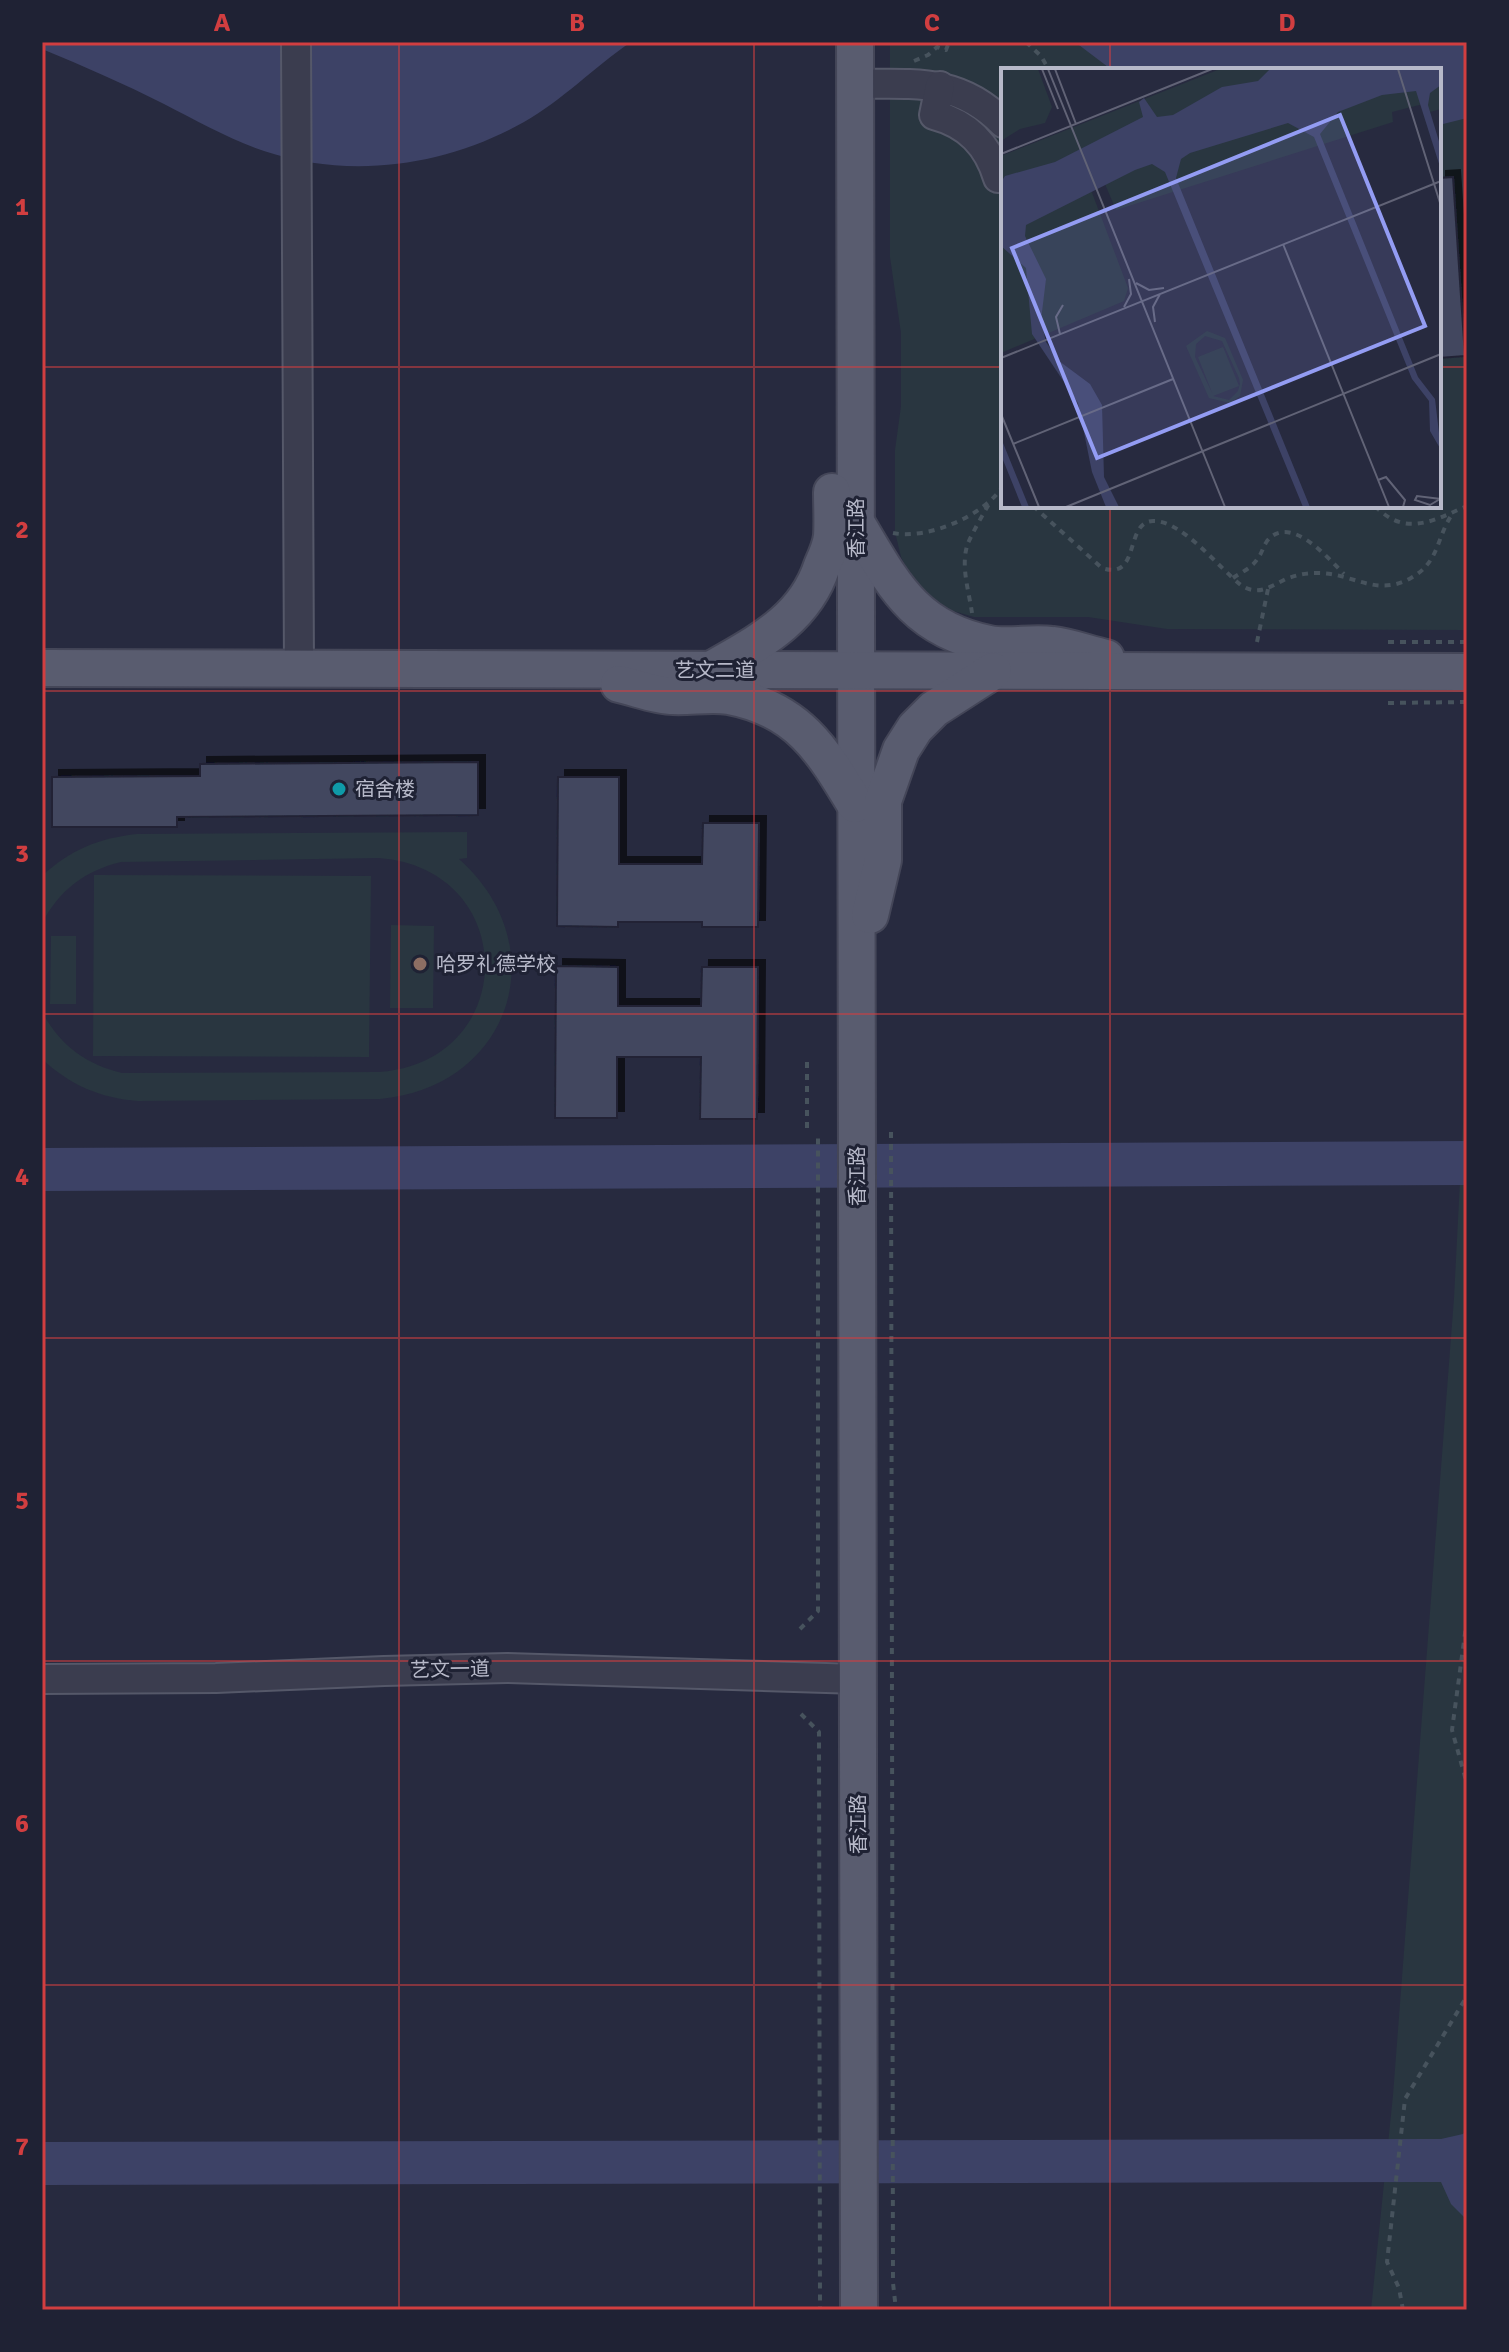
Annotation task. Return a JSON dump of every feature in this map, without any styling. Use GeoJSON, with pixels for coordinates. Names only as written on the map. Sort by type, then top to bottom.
{"type":"FeatureCollection","features":[{"type":"Feature","properties":{"kind":"main road","name":"香江路"},"geometry":{"type":"LineString","coordinates":[[855,42],[856,394],[872,528],[856,671],[857,971],[874,1132],[858,1679],[876,2128],[876,2195],[859,2310]]}},
{"type":"Feature","properties":{"kind":"main road"},"geometry":{"type":"LineString","coordinates":[[710,670],[782,627],[812,590],[832,539],[833,480],[856,394]]}},
{"type":"Feature","properties":{"kind":"main road"},"geometry":{"type":"LineString","coordinates":[[872,528],[903,597],[939,626],[991,645],[1050,644],[1162,672]]}},
{"type":"Feature","properties":{"kind":"main road","name":"艺文二道"},"geometry":{"type":"LineString","coordinates":[[42,668],[1467,672]]}},
{"type":"Feature","properties":{"kind":"main road"},"geometry":{"type":"LineString","coordinates":[[559,670],[669,696],[728,696],[766,708],[793,723],[816,743],[856,806]]}},
{"type":"Feature","properties":{"kind":"main road"},"geometry":{"type":"LineString","coordinates":[[857,971],[883,860],[883,801],[895,763],[907,739],[924,718],[993,671]]}},
{"type":"Feature","properties":{"kind":"street"},"geometry":{"type":"LineString","coordinates":[[296,42],[299,669]]}},
{"type":"Feature","properties":{"kind":"street"},"geometry":{"type":"LineString","coordinates":[[855,84],[940,86],[974,99],[1001,121]]}},
{"type":"Feature","properties":{"kind":"street"},"geometry":{"type":"LineString","coordinates":[[940,86],[934,115],[959,124],[970,132],[988,153],[998,178],[1001,177]]}},
{"type":"Feature","properties":{"kind":"street","name":"艺文一道"},"geometry":{"type":"LineString","coordinates":[[42,1679],[216,1678],[507,1668],[858,1679]]}},
{"type":"Feature","properties":{"kind":"path"},"geometry":{"type":"LineString","coordinates":[[914,61],[937,47],[946,50],[949,42]]}},
{"type":"Feature","properties":{"kind":"path"},"geometry":{"type":"LineString","coordinates":[[1026,42],[1041,56],[1048,68]]}},
{"type":"Feature","properties":{"kind":"path"},"geometry":{"type":"LineString","coordinates":[[973,623],[965,565],[968,543],[990,501],[1001,488]]}},
{"type":"Feature","properties":{"kind":"path"},"geometry":{"type":"LineString","coordinates":[[872,528],[903,536],[935,529],[966,517],[990,501]]}},
{"type":"Feature","properties":{"kind":"path"},"geometry":{"type":"LineString","coordinates":[[1377,508],[1390,519],[1412,525],[1432,522],[1466,505]]}},
{"type":"Feature","properties":{"kind":"path"},"geometry":{"type":"LineString","coordinates":[[1035,508],[1102,568],[1115,570],[1122,567],[1141,527],[1157,521],[1179,531],[1233,578],[1256,591],[1268,589],[1296,575],[1322,572],[1374,586],[1400,583],[1412,578],[1430,563],[1453,513]]}},
{"type":"Feature","properties":{"kind":"path"},"geometry":{"type":"LineString","coordinates":[[1233,578],[1255,563],[1273,535],[1288,531],[1302,536],[1346,576]]}},
{"type":"Feature","properties":{"kind":"path"},"geometry":{"type":"LineString","coordinates":[[1257,642],[1268,589]]}},
{"type":"Feature","properties":{"kind":"path"},"geometry":{"type":"LineString","coordinates":[[1388,672],[1467,642]]}},
{"type":"Feature","properties":{"kind":"path"},"geometry":{"type":"LineString","coordinates":[[1388,672],[1467,702]]}},
{"type":"Feature","properties":{"kind":"path"},"geometry":{"type":"LineString","coordinates":[[807,1062],[807,1130]]}},
{"type":"Feature","properties":{"kind":"path"},"geometry":{"type":"LineString","coordinates":[[874,1132],[876,2195],[896,2310]]}},
{"type":"Feature","properties":{"kind":"path"},"geometry":{"type":"LineString","coordinates":[[800,1629],[818,1611],[818,1133]]}},
{"type":"Feature","properties":{"kind":"path"},"geometry":{"type":"LineString","coordinates":[[1467,1619],[1452,1730],[1467,1784]]}},
{"type":"Feature","properties":{"kind":"path"},"geometry":{"type":"LineString","coordinates":[[801,1714],[819,1732],[820,2310]]}},
{"type":"Feature","properties":{"kind":"path"},"geometry":{"type":"LineString","coordinates":[[1403,2310],[1399,2288],[1387,2262],[1405,2099],[1467,1996]]}},
{"type":"Feature","properties":{"kind":"shaded area"},"geometry":{"type":"Polygon","coordinates":[[[890,42],[1467,42],[1467,630],[1167,629],[1088,617],[974,617],[950,610],[929,597],[912,579],[901,557],[895,532],[895,450],[901,406],[901,333],[890,257],[890,42]]]}},
{"type":"Feature","properties":{"kind":"shaded area"},"geometry":{"type":"Polygon","coordinates":[[[467,832],[467,858],[459,859],[489,894],[506,932],[512,970],[505,1007],[488,1041],[461,1069],[425,1089],[380,1099],[138,1101],[86,1089],[42,1059],[42,1012],[57,1034],[75,1052],[122,1073],[379,1072],[425,1060],[458,1036],[478,1003],[485,965],[479,928],[459,895],[426,870],[379,858],[121,862],[96,871],[74,884],[42,923],[42,876],[63,859],[86,847],[137,834],[467,832]]]}},
{"type":"Feature","properties":{"kind":"shaded area"},"geometry":{"type":"Polygon","coordinates":[[[94,875],[371,876],[369,1057],[93,1056],[94,875]]]}},
{"type":"Feature","properties":{"kind":"shaded area"},"geometry":{"type":"Polygon","coordinates":[[[391,925],[434,926],[433,1008],[390,1008],[391,925]]]}},
{"type":"Feature","properties":{"kind":"shaded area"},"geometry":{"type":"Polygon","coordinates":[[[51,936],[76,936],[76,1004],[50,1004],[51,936]]]}},
{"type":"Feature","properties":{"kind":"shaded area"},"geometry":{"type":"Polygon","coordinates":[[[1467,1045],[1467,2310],[1371,2310],[1393,2095],[1454,1298],[1467,1045]]]}},
{"type":"Feature","properties":{"kind":"water"},"geometry":{"type":"Polygon","coordinates":[[[42,42],[631,42],[538,113],[494,137],[430,158],[363,166],[297,160],[251,146],[119,82],[42,49],[42,42]]]}},
{"type":"Feature","properties":{"kind":"water"},"geometry":{"type":"Polygon","coordinates":[[[1075,42],[1467,42],[1467,118],[1441,124],[1441,68],[1109,68],[1075,42]]]}},
{"type":"Feature","properties":{"kind":"water"},"geometry":{"type":"Polygon","coordinates":[[[1467,1141],[1467,1185],[42,1191],[42,1148],[1467,1141]]]}},
{"type":"Feature","properties":{"kind":"water"},"geometry":{"type":"Polygon","coordinates":[[[1467,2130],[1467,2220],[1451,2204],[1441,2182],[42,2185],[42,2142],[1441,2139],[1463,2134],[1467,2130]]]}},
{"type":"Feature","properties":{"kind":"building"},"geometry":{"type":"Polygon","coordinates":[[[1453,177],[1465,356],[1441,358],[1441,178],[1453,177]]]}},
{"type":"Feature","properties":{"kind":"building","name":"宿舍楼"},"geometry":{"type":"Polygon","coordinates":[[[478,762],[478,815],[177,817],[177,827],[52,827],[52,777],[200,776],[200,764],[478,762]]]}},
{"type":"Feature","properties":{"kind":"building"},"geometry":{"type":"Polygon","coordinates":[[[558,777],[619,777],[619,864],[702,864],[703,823],[759,823],[758,927],[702,927],[702,922],[618,922],[618,927],[557,926],[558,777]]]}},
{"type":"Feature","properties":{"kind":"building"},"geometry":{"type":"Polygon","coordinates":[[[556,966],[618,967],[618,1006],[701,1006],[702,967],[758,967],[757,1119],[700,1119],[701,1057],[617,1057],[617,1118],[555,1118],[556,966]]]}},
{"type":"Feature","properties":{"kind":"place","name":"宿舍楼"},"geometry":{"type":"Point","coordinates":[339,789]}},
{"type":"Feature","properties":{"kind":"place","name":"哈罗礼德学校"},"geometry":{"type":"Point","coordinates":[420,964]}}]}
